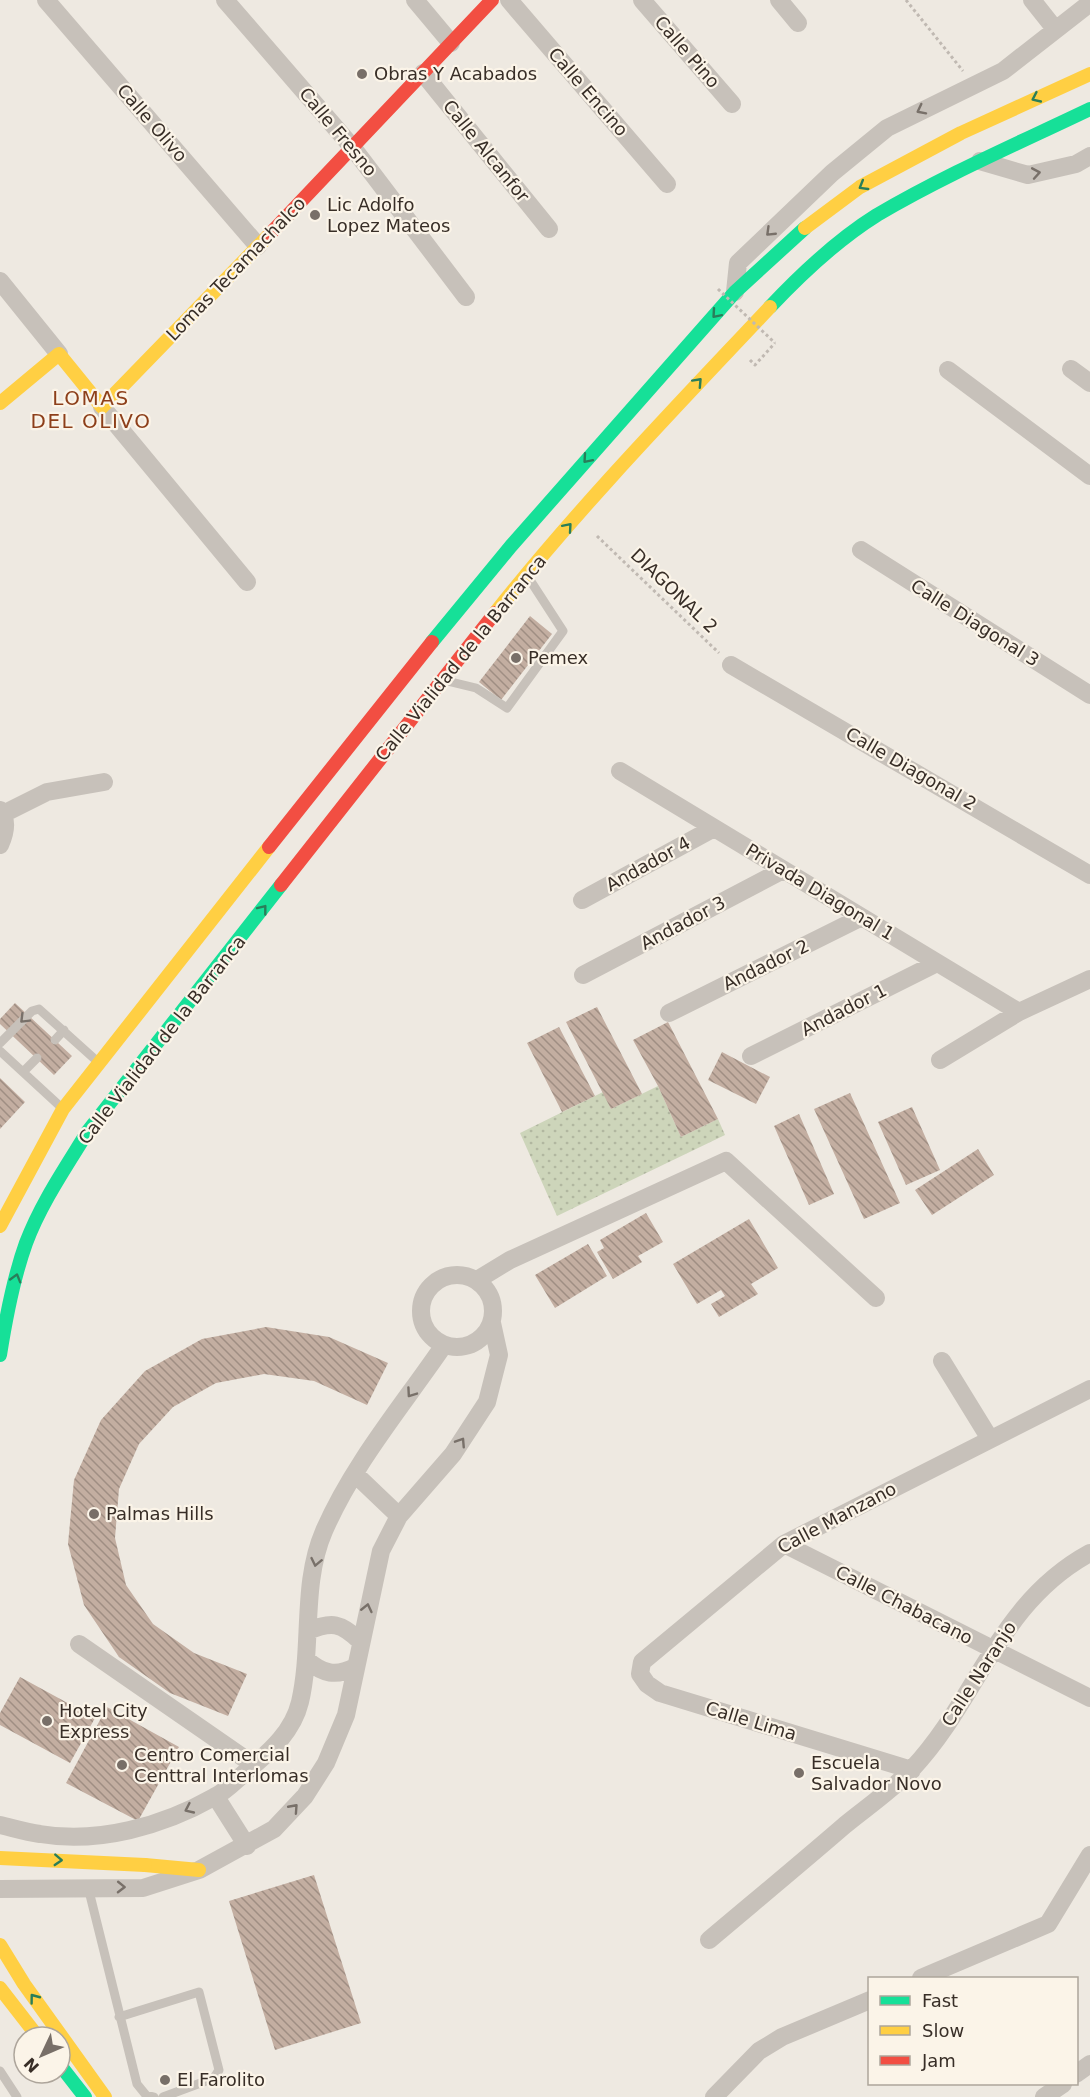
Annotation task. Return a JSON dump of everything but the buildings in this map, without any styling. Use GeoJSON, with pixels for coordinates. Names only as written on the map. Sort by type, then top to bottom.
{"type":"FeatureCollection","features":[{"type":"Feature","properties":{"kind":"main road","name":"Lomas Tecamachalco"},"geometry":{"type":"LineString","coordinates":[[102,406],[353,148],[492,0]]}},
{"type":"Feature","properties":{"kind":"main road","name":"Calle Vialidad de la Barranca"},"geometry":{"type":"LineString","coordinates":[[0,1226],[63,1109],[407,672],[727,290],[860,187],[961,133],[1090,74]]}},
{"type":"Feature","properties":{"kind":"main road","name":"Calle Vialidad de la Barranca"},"geometry":{"type":"LineString","coordinates":[[0,1355],[6,1313],[26,1243],[52,1190],[88,1131],[526,574],[648,435],[787,289],[825,253],[876,216],[980,161],[1090,109]]}},
{"type":"Feature","properties":{"kind":"main road"},"geometry":{"type":"LineString","coordinates":[[0,403],[59,354],[102,406]]}},
{"type":"Feature","properties":{"kind":"main road"},"geometry":{"type":"LineString","coordinates":[[0,1857],[199,1870]]}},
{"type":"Feature","properties":{"kind":"main road"},"geometry":{"type":"LineString","coordinates":[[0,1945],[18,1976],[85,2065],[105,2097]]}},
{"type":"Feature","properties":{"kind":"main road"},"geometry":{"type":"LineString","coordinates":[[0,1975],[18,1976]]}},
{"type":"Feature","properties":{"kind":"main road"},"geometry":{"type":"LineString","coordinates":[[0,1989],[28,2025]]}},
{"type":"Feature","properties":{"kind":"main road"},"geometry":{"type":"LineString","coordinates":[[72,2080],[86,2097]]}},
{"type":"Feature","properties":{"kind":"main road"},"geometry":{"type":"LineString","coordinates":[[58,2085],[69,2097]]}},
{"type":"Feature","properties":{"kind":"street","name":"Calle Olivo"},"geometry":{"type":"LineString","coordinates":[[46,0],[258,246]]}},
{"type":"Feature","properties":{"kind":"street","name":"Calle Fresno"},"geometry":{"type":"LineString","coordinates":[[225,0],[353,148],[466,297]]}},
{"type":"Feature","properties":{"kind":"street"},"geometry":{"type":"LineString","coordinates":[[414,0],[451,43]]}},
{"type":"Feature","properties":{"kind":"street","name":"Calle Encino"},"geometry":{"type":"LineString","coordinates":[[509,0],[667,184]]}},
{"type":"Feature","properties":{"kind":"street","name":"Calle Pino"},"geometry":{"type":"LineString","coordinates":[[642,0],[732,104]]}},
{"type":"Feature","properties":{"kind":"street"},"geometry":{"type":"LineString","coordinates":[[779,0],[798,23]]}},
{"type":"Feature","properties":{"kind":"street"},"geometry":{"type":"LineString","coordinates":[[1032,0],[1055,29]]}},
{"type":"Feature","properties":{"kind":"street"},"geometry":{"type":"LineString","coordinates":[[727,290],[738,263],[832,173],[887,128],[1003,71],[1090,3]]}},
{"type":"Feature","properties":{"kind":"street","name":"Calle Alcanfor"},"geometry":{"type":"LineString","coordinates":[[423,74],[549,229]]}},
{"type":"Feature","properties":{"kind":"street"},"geometry":{"type":"LineString","coordinates":[[980,161],[1028,175],[1076,164],[1090,156]]}},
{"type":"Feature","properties":{"kind":"street"},"geometry":{"type":"LineString","coordinates":[[0,281],[59,354]]}},
{"type":"Feature","properties":{"kind":"street"},"geometry":{"type":"LineString","coordinates":[[1071,369],[1090,383]]}},
{"type":"Feature","properties":{"kind":"street"},"geometry":{"type":"LineString","coordinates":[[948,370],[1090,476]]}},
{"type":"Feature","properties":{"kind":"street"},"geometry":{"type":"LineString","coordinates":[[102,406],[247,582]]}},
{"type":"Feature","properties":{"kind":"street","name":"Calle Diagonal 3"},"geometry":{"type":"LineString","coordinates":[[861,550],[1090,695]]}},
{"type":"Feature","properties":{"kind":"street","name":"Calle Diagonal 2"},"geometry":{"type":"LineString","coordinates":[[731,664],[1090,875]]}},
{"type":"Feature","properties":{"kind":"street","name":"Privada Diagonal 1"},"geometry":{"type":"LineString","coordinates":[[620,771],[1019,1012]]}},
{"type":"Feature","properties":{"kind":"street"},"geometry":{"type":"LineString","coordinates":[[0,845],[6,833],[2,812],[47,792],[104,782]]}},
{"type":"Feature","properties":{"kind":"street","name":"Andador 4"},"geometry":{"type":"LineString","coordinates":[[582,900],[714,828]]}},
{"type":"Feature","properties":{"kind":"street","name":"Andador 3"},"geometry":{"type":"LineString","coordinates":[[583,975],[783,870]]}},
{"type":"Feature","properties":{"kind":"street","name":"Andador 2"},"geometry":{"type":"LineString","coordinates":[[669,1013],[862,917]]}},
{"type":"Feature","properties":{"kind":"street","name":"Andador 1"},"geometry":{"type":"LineString","coordinates":[[751,1056],[938,963]]}},
{"type":"Feature","properties":{"kind":"street"},"geometry":{"type":"LineString","coordinates":[[940,1060],[1019,1012],[1090,979]]}},
{"type":"Feature","properties":{"kind":"street"},"geometry":{"type":"LineString","coordinates":[[477,1280],[510,1260],[726,1161],[876,1298]]}},
{"type":"Feature","properties":{"kind":"street"},"geometry":{"type":"LineString","coordinates":[[0,1889],[143,1888],[199,1870],[247,1846],[274,1829],[304,1796],[326,1763],[346,1715],[381,1551],[399,1516],[453,1454],[487,1402],[499,1355],[492,1323],[492,1299],[477,1280],[466,1275],[454,1274],[432,1284],[425,1293],[421,1317],[433,1338],[444,1345],[467,1346],[486,1334],[492,1323]]}},
{"type":"Feature","properties":{"kind":"street"},"geometry":{"type":"LineString","coordinates":[[0,1825],[41,1834],[75,1837],[125,1831],[165,1820],[216,1797],[280,1742],[300,1704],[307,1660],[309,1597],[323,1533],[355,1474],[444,1345]]}},
{"type":"Feature","properties":{"kind":"street"},"geometry":{"type":"LineString","coordinates":[[942,1361],[990,1439]]}},
{"type":"Feature","properties":{"kind":"street","name":"Calle Manzano"},"geometry":{"type":"LineString","coordinates":[[660,1693],[647,1684],[640,1674],[642,1662],[783,1544],[1090,1389]]}},
{"type":"Feature","properties":{"kind":"street"},"geometry":{"type":"LineString","coordinates":[[355,1474],[399,1516]]}},
{"type":"Feature","properties":{"kind":"street","name":"Calle Chabacano"},"geometry":{"type":"LineString","coordinates":[[783,1544],[1090,1698]]}},
{"type":"Feature","properties":{"kind":"street","name":"Calle Naranjo"},"geometry":{"type":"LineString","coordinates":[[709,1940],[912,1770],[941,1732],[992,1649],[1035,1593],[1074,1562],[1090,1553]]}},
{"type":"Feature","properties":{"kind":"street"},"geometry":{"type":"LineString","coordinates":[[308,1631],[324,1624],[345,1626],[360,1641]]}},
{"type":"Feature","properties":{"kind":"street"},"geometry":{"type":"LineString","coordinates":[[79,1644],[254,1765]]}},
{"type":"Feature","properties":{"kind":"street"},"geometry":{"type":"LineString","coordinates":[[307,1660],[319,1671],[340,1674],[355,1667]]}},
{"type":"Feature","properties":{"kind":"street","name":"Calle Lima"},"geometry":{"type":"LineString","coordinates":[[660,1693],[912,1770]]}},
{"type":"Feature","properties":{"kind":"street"},"geometry":{"type":"LineString","coordinates":[[216,1797],[247,1846]]}},
{"type":"Feature","properties":{"kind":"street"},"geometry":{"type":"LineString","coordinates":[[41,1834],[35,1848],[34,1862],[39,1876],[49,1887]]}},
{"type":"Feature","properties":{"kind":"street"},"geometry":{"type":"LineString","coordinates":[[923,1977],[1048,1924],[1090,1856]]}},
{"type":"Feature","properties":{"kind":"street"},"geometry":{"type":"LineString","coordinates":[[714,2097],[759,2051],[775,2041],[868,2001]]}},
{"type":"Feature","properties":{"kind":"street"},"geometry":{"type":"LineString","coordinates":[[1078,2073],[1090,2064]]}},
{"type":"Feature","properties":{"kind":"street"},"geometry":{"type":"LineString","coordinates":[[1044,2097],[1062,2085]]}},
{"type":"Feature","properties":{"kind":"lane"},"geometry":{"type":"LineString","coordinates":[[442,679],[476,688],[507,708],[563,631],[526,574]]}},
{"type":"Feature","properties":{"kind":"lane"},"geometry":{"type":"LineString","coordinates":[[0,1043],[36,1009],[64,1030],[100,1064]]}},
{"type":"Feature","properties":{"kind":"lane"},"geometry":{"type":"LineString","coordinates":[[55,1040],[64,1030]]}},
{"type":"Feature","properties":{"kind":"lane"},"geometry":{"type":"LineString","coordinates":[[0,1051],[63,1109]]}},
{"type":"Feature","properties":{"kind":"lane"},"geometry":{"type":"LineString","coordinates":[[23,1072],[37,1058]]}},
{"type":"Feature","properties":{"kind":"lane"},"geometry":{"type":"LineString","coordinates":[[88,1887],[137,2084],[146,2095],[154,2097]]}},
{"type":"Feature","properties":{"kind":"lane"},"geometry":{"type":"LineString","coordinates":[[119,2017],[199,1992],[219,2070],[214,2078],[163,2097]]}},
{"type":"Feature","properties":{"kind":"lane"},"geometry":{"type":"LineString","coordinates":[[0,2071],[17,2097]]}},
{"type":"Feature","properties":{"kind":"path"},"geometry":{"type":"LineString","coordinates":[[906,0],[973,84]]}},
{"type":"Feature","properties":{"kind":"path"},"geometry":{"type":"LineString","coordinates":[[727,290],[775,343],[755,365]]}},
{"type":"Feature","properties":{"kind":"path","name":"DIAGONAL 2"},"geometry":{"type":"LineString","coordinates":[[597,536],[731,664]]}},
{"type":"Feature","properties":{"kind":"green space"},"geometry":{"type":"Polygon","coordinates":[[[658,1086],[681,1137],[718,1119],[725,1135],[557,1216],[520,1133],[603,1092],[611,1109],[658,1086]]]}},
{"type":"Feature","properties":{"kind":"traffic: fast"},"geometry":{"type":"LineString","coordinates":[[770,307],[820,258],[877,215],[956,173],[1090,109]]}},
{"type":"Feature","properties":{"kind":"traffic: fast"},"geometry":{"type":"LineString","coordinates":[[432,642],[511,546],[735,292],[805,228]]}},
{"type":"Feature","properties":{"kind":"traffic: fast"},"geometry":{"type":"LineString","coordinates":[[0,1355],[10,1298],[21,1257],[32,1228],[54,1186],[88,1131],[281,885]]}},
{"type":"Feature","properties":{"kind":"traffic: fast"},"geometry":{"type":"LineString","coordinates":[[72,2080],[85,2097]]}},
{"type":"Feature","properties":{"kind":"traffic: slow"},"geometry":{"type":"LineString","coordinates":[[805,228],[860,187],[961,133],[1090,74]]}},
{"type":"Feature","properties":{"kind":"traffic: slow"},"geometry":{"type":"LineString","coordinates":[[0,403],[59,354],[102,407],[270,234]]}},
{"type":"Feature","properties":{"kind":"traffic: slow"},"geometry":{"type":"LineString","coordinates":[[495,613],[595,496],[770,307]]}},
{"type":"Feature","properties":{"kind":"traffic: slow"},"geometry":{"type":"LineString","coordinates":[[0,1226],[63,1109],[269,847]]}},
{"type":"Feature","properties":{"kind":"traffic: slow"},"geometry":{"type":"LineString","coordinates":[[0,1858],[145,1865]]}},
{"type":"Feature","properties":{"kind":"traffic: slow"},"geometry":{"type":"LineString","coordinates":[[145,1865],[199,1870]]}},
{"type":"Feature","properties":{"kind":"traffic: slow"},"geometry":{"type":"LineString","coordinates":[[0,1945],[24,1984],[105,2097]]}},
{"type":"Feature","properties":{"kind":"traffic: slow"},"geometry":{"type":"LineString","coordinates":[[0,1988],[29,2025]]}},
{"type":"Feature","properties":{"kind":"traffic: jam"},"geometry":{"type":"LineString","coordinates":[[270,234],[492,0]]}},
{"type":"Feature","properties":{"kind":"traffic: jam"},"geometry":{"type":"LineString","coordinates":[[281,885],[495,613]]}},
{"type":"Feature","properties":{"kind":"traffic: jam"},"geometry":{"type":"LineString","coordinates":[[269,847],[432,642]]}},
{"type":"Feature","properties":{"kind":"place","name":"Obras Y Acabados"},"geometry":{"type":"Point","coordinates":[362,74]}},
{"type":"Feature","properties":{"kind":"place","name":"Lic Adolfo Lopez Mateos"},"geometry":{"type":"Point","coordinates":[315,215]}},
{"type":"Feature","properties":{"kind":"place","name":"Pemex"},"geometry":{"type":"Point","coordinates":[516,658]}},
{"type":"Feature","properties":{"kind":"place","name":"Palmas Hills"},"geometry":{"type":"Point","coordinates":[94,1514]}},
{"type":"Feature","properties":{"kind":"place","name":"Hotel City Express"},"geometry":{"type":"Point","coordinates":[47,1721]}},
{"type":"Feature","properties":{"kind":"place","name":"Centro Comercial Centtral Interlomas"},"geometry":{"type":"Point","coordinates":[122,1765]}},
{"type":"Feature","properties":{"kind":"place","name":"Escuela Salvador Novo"},"geometry":{"type":"Point","coordinates":[799,1773]}},
{"type":"Feature","properties":{"kind":"place","name":"El Farolito"},"geometry":{"type":"Point","coordinates":[165,2080]}},
{"type":"Feature","properties":{"kind":"district","name":"LOMAS DEL OLIVO"},"geometry":{"type":"Point","coordinates":[91,410]}}]}
